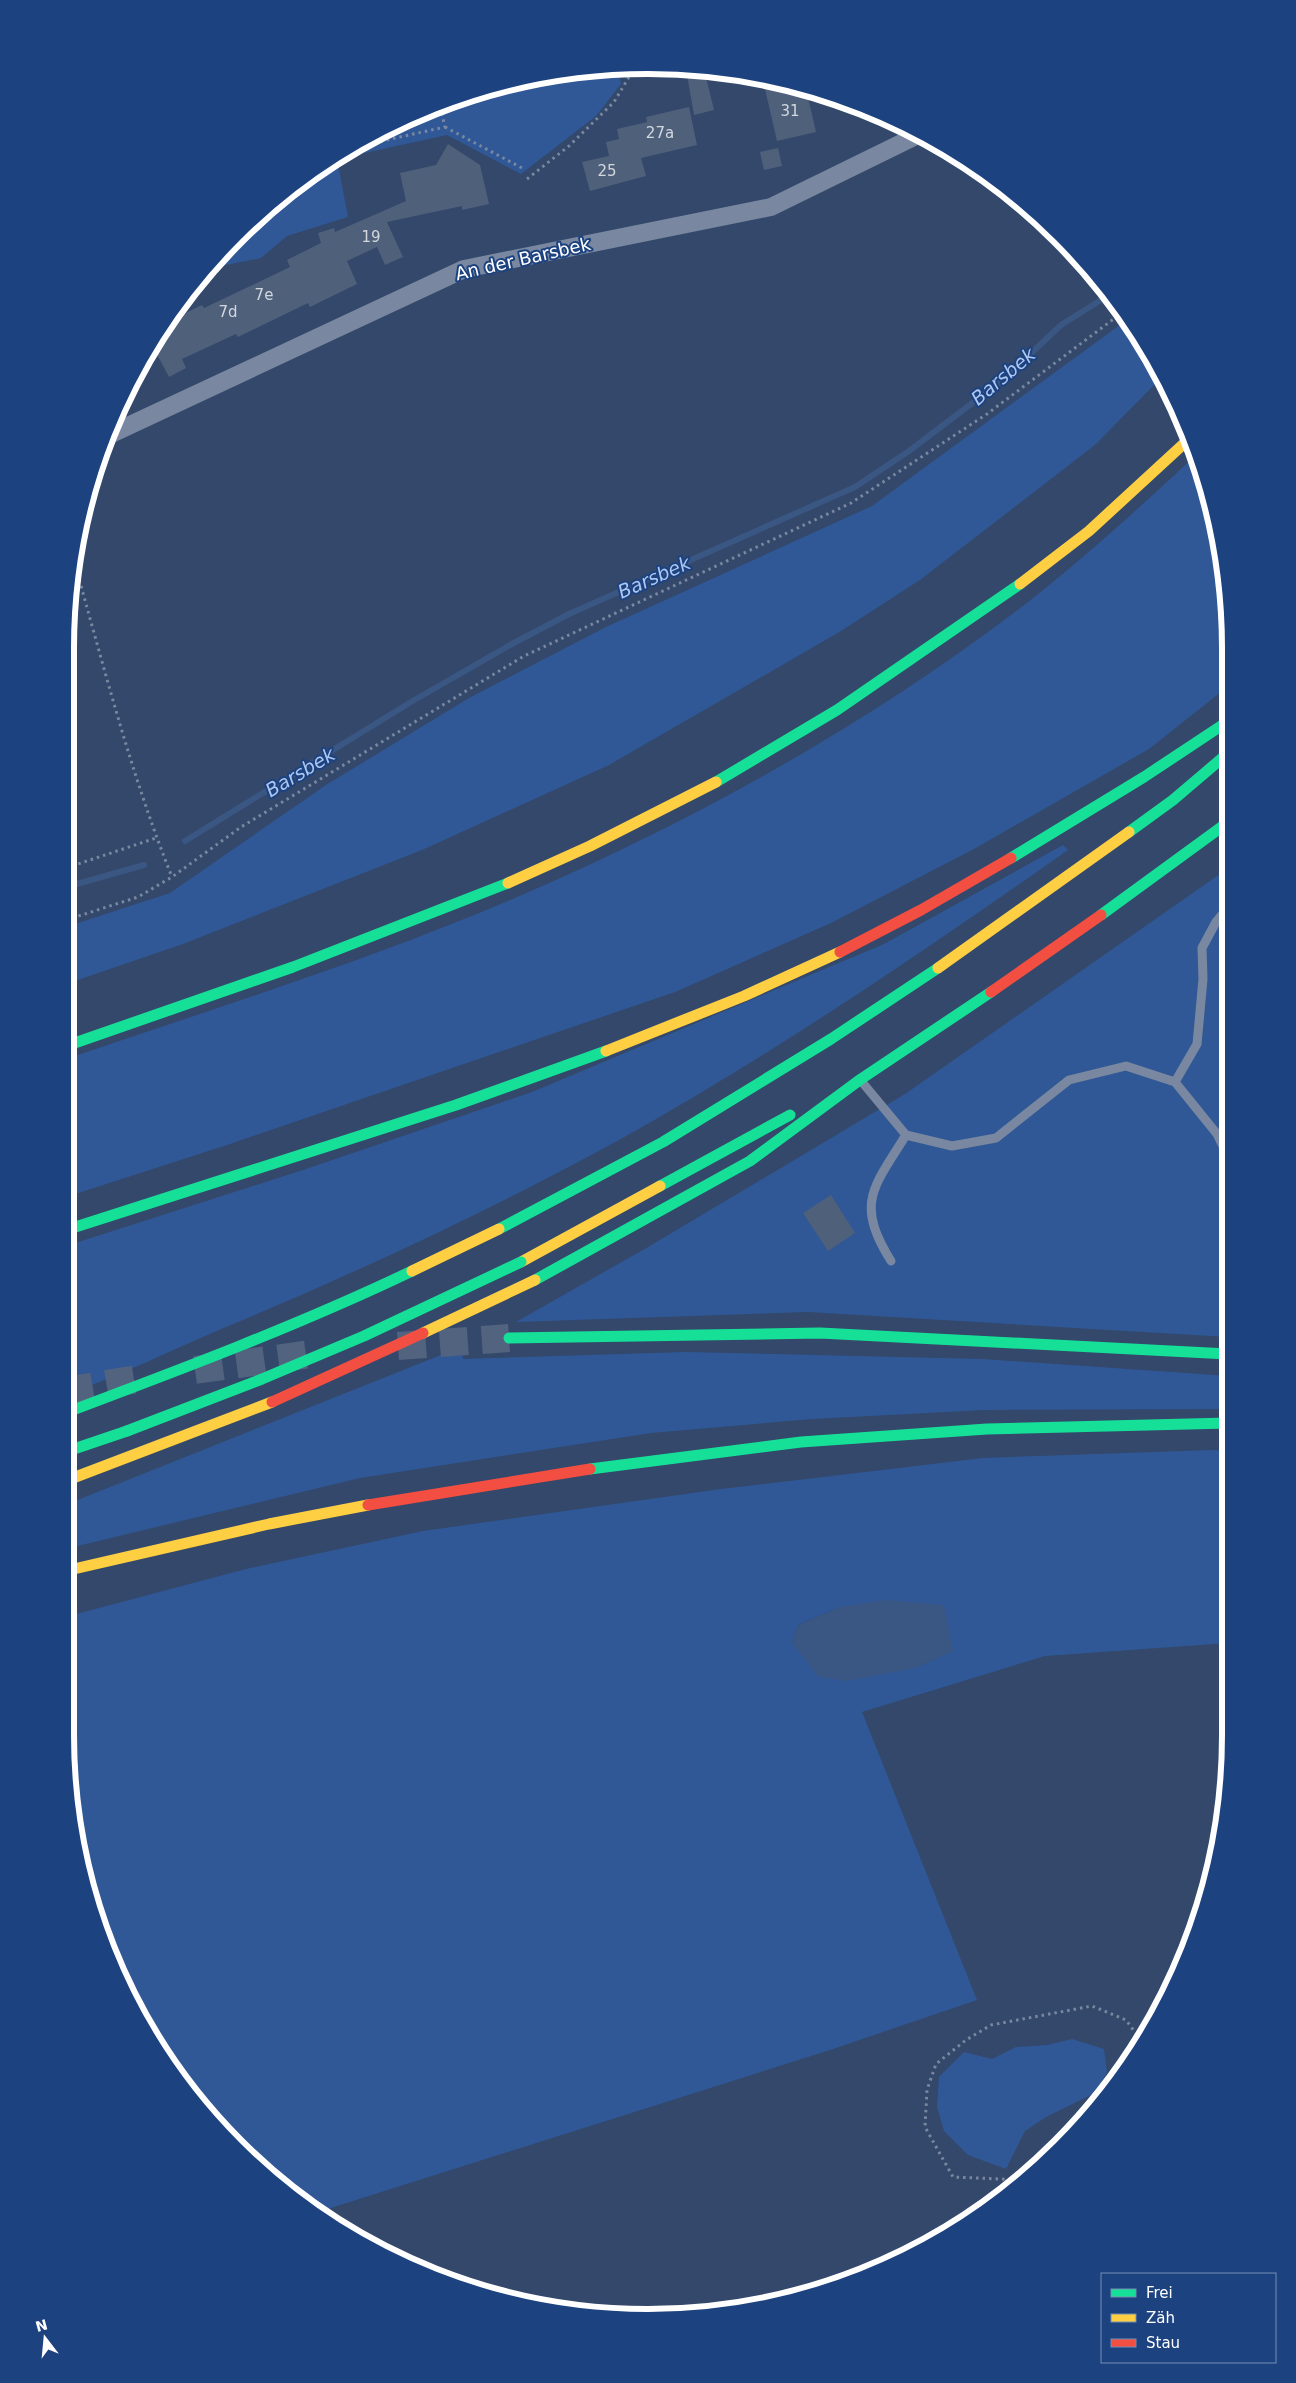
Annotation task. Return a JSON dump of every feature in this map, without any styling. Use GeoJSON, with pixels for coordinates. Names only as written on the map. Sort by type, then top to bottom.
{"type":"FeatureCollection","features":[{"type":"Feature","properties":{"kind":"main road"},"geometry":{"type":"LineString","coordinates":[[74,1043],[271,977],[406,926],[529,874],[663,811],[762,755],[868,691],[996,602],[1088,531],[1184,442]]}},
{"type":"Feature","properties":{"kind":"main road"},"geometry":{"type":"LineString","coordinates":[[74,1227],[526,1081],[711,1009],[836,954],[976,879],[1153,772],[1222,725]]}},
{"type":"Feature","properties":{"kind":"main road"},"geometry":{"type":"LineString","coordinates":[[74,1410],[249,1344],[343,1304],[499,1229],[663,1142],[831,1039],[967,949],[1173,800],[1222,758]]}},
{"type":"Feature","properties":{"kind":"main road"},"geometry":{"type":"LineString","coordinates":[[74,1478],[272,1402],[376,1356],[535,1280],[750,1161],[861,1080],[1036,963],[1222,827]]}},
{"type":"Feature","properties":{"kind":"main road"},"geometry":{"type":"LineString","coordinates":[[74,1449],[127,1431],[313,1358],[521,1262],[739,1141],[861,1080]]}},
{"type":"Feature","properties":{"kind":"main road"},"geometry":{"type":"LineString","coordinates":[[509,1338],[820,1333],[1222,1354]]}},
{"type":"Feature","properties":{"kind":"main road"},"geometry":{"type":"LineString","coordinates":[[74,1569],[270,1524],[446,1490],[631,1463],[800,1442],[987,1429],[1222,1423]]}},
{"type":"Feature","properties":{"kind":"main road"},"geometry":{"type":"LineString","coordinates":[[74,1580],[145,1553]]}},
{"type":"Feature","properties":{"kind":"street","name":"An der Barsbek"},"geometry":{"type":"LineString","coordinates":[[116,432],[464,269],[771,207],[911,138]]}},
{"type":"Feature","properties":{"kind":"lane"},"geometry":{"type":"LineString","coordinates":[[1175,1082],[1197,1044],[1203,979],[1202,948],[1222,915]]}},
{"type":"Feature","properties":{"kind":"lane"},"geometry":{"type":"LineString","coordinates":[[861,1080],[906,1135],[952,1146],[996,1138],[1069,1080],[1126,1066],[1175,1082],[1217,1134],[1222,1144]]}},
{"type":"Feature","properties":{"kind":"lane"},"geometry":{"type":"LineString","coordinates":[[891,1261],[876,1237],[869,1208],[878,1180],[906,1135]]}},
{"type":"Feature","properties":{"kind":"path"},"geometry":{"type":"LineString","coordinates":[[527,179],[569,146],[614,102],[631,74]]}},
{"type":"Feature","properties":{"kind":"path"},"geometry":{"type":"LineString","coordinates":[[441,112],[445,127]]}},
{"type":"Feature","properties":{"kind":"path"},"geometry":{"type":"LineString","coordinates":[[378,142],[445,127],[522,168]]}},
{"type":"Feature","properties":{"kind":"path"},"geometry":{"type":"LineString","coordinates":[[74,917],[138,897],[172,878],[241,827],[524,656],[851,503],[987,414],[1117,317]]}},
{"type":"Feature","properties":{"kind":"path"},"geometry":{"type":"LineString","coordinates":[[79,577],[118,717],[156,838],[172,878]]}},
{"type":"Feature","properties":{"kind":"path"},"geometry":{"type":"LineString","coordinates":[[74,865],[156,838]]}},
{"type":"Feature","properties":{"kind":"path"},"geometry":{"type":"LineString","coordinates":[[1012,2179],[953,2177],[925,2127],[927,2090],[936,2064],[966,2040],[991,2024],[1092,2006],[1126,2020],[1137,2035]]}},
{"type":"Feature","properties":{"kind":"shaded area"},"geometry":{"type":"Polygon","coordinates":[[[619,75],[621,84],[596,116],[521,174],[447,135],[354,155],[428,117],[499,93],[573,79],[619,75]]]}},
{"type":"Feature","properties":{"kind":"shaded area"},"geometry":{"type":"Polygon","coordinates":[[[338,165],[348,217],[287,236],[261,258],[218,267],[269,216],[298,192],[338,165]]]}},
{"type":"Feature","properties":{"kind":"shaded area"},"geometry":{"type":"Polygon","coordinates":[[[1121,324],[1157,382],[1095,445],[920,580],[841,631],[609,765],[422,850],[183,944],[74,981],[74,924],[170,893],[326,785],[469,698],[606,627],[872,506],[1121,324]]]}},
{"type":"Feature","properties":{"kind":"shaded area"},"geometry":{"type":"Polygon","coordinates":[[[1191,460],[1203,499],[1211,536],[1221,610],[1222,691],[1149,749],[974,849],[831,923],[675,992],[227,1145],[74,1194],[74,1056],[300,980],[417,938],[531,891],[658,832],[781,766],[901,692],[1015,612],[1085,555],[1191,460]]]}},
{"type":"Feature","properties":{"kind":"shaded area"},"geometry":{"type":"Polygon","coordinates":[[[1063,845],[1068,850],[848,1001],[735,1072],[619,1140],[521,1192],[371,1264],[124,1372],[74,1392],[74,1243],[306,1169],[532,1092],[884,944],[1063,845]]]}},
{"type":"Feature","properties":{"kind":"shaded area"},"geometry":{"type":"Polygon","coordinates":[[[1222,872],[1222,1337],[808,1312],[516,1322],[648,1247],[905,1094],[1222,872]]]}},
{"type":"Feature","properties":{"kind":"shaded area"},"geometry":{"type":"Polygon","coordinates":[[[461,1347],[463,1359],[685,1352],[983,1359],[1222,1376],[1222,1409],[985,1410],[812,1419],[651,1433],[360,1478],[74,1547],[74,1501],[461,1347]]]}},
{"type":"Feature","properties":{"kind":"shaded area"},"geometry":{"type":"Polygon","coordinates":[[[1222,1451],[1222,1643],[1045,1656],[862,1712],[977,2000],[830,2050],[326,2210],[298,2191],[269,2167],[216,2114],[192,2085],[151,2022],[117,1955],[93,1884],[79,1810],[75,1773],[74,1735],[74,1615],[246,1569],[423,1531],[721,1489],[983,1458],[1222,1451]],[[840,1607],[798,1625],[792,1643],[915,1668],[952,1651],[840,1607]]]}},
{"type":"Feature","properties":{"kind":"shaded area"},"geometry":{"type":"Polygon","coordinates":[[[885,1600],[944,1605],[953,1651],[915,1668],[846,1681],[819,1677],[792,1643],[798,1625],[840,1607],[885,1600]]]}},
{"type":"Feature","properties":{"kind":"shaded area"},"geometry":{"type":"Polygon","coordinates":[[[1072,2039],[1104,2049],[1107,2072],[1097,2092],[1046,2117],[1025,2131],[1006,2169],[968,2155],[944,2131],[937,2107],[939,2077],[964,2052],[992,2059],[1016,2047],[1047,2045],[1072,2039]]]}},
{"type":"Feature","properties":{"kind":"building"},"geometry":{"type":"Polygon","coordinates":[[[687,75],[706,77],[714,110],[694,115],[687,75]]]}},
{"type":"Feature","properties":{"kind":"building"},"geometry":{"type":"Polygon","coordinates":[[[772,88],[808,96],[816,132],[777,141],[765,89],[772,88]]]}},
{"type":"Feature","properties":{"kind":"building"},"geometry":{"type":"Polygon","coordinates":[[[689,107],[697,145],[641,158],[646,176],[590,191],[582,162],[609,156],[606,142],[619,139],[617,129],[647,122],[646,117],[689,107]]]}},
{"type":"Feature","properties":{"kind":"building"},"geometry":{"type":"Polygon","coordinates":[[[448,144],[480,165],[489,204],[462,210],[462,206],[387,222],[403,257],[385,265],[377,247],[347,261],[357,284],[310,307],[308,303],[238,337],[236,334],[182,359],[186,368],[169,377],[156,353],[180,316],[202,305],[204,308],[290,267],[287,260],[321,243],[318,233],[334,228],[335,232],[406,201],[400,173],[436,165],[448,144]]]}},
{"type":"Feature","properties":{"kind":"building"},"geometry":{"type":"Polygon","coordinates":[[[778,148],[782,166],[764,170],[760,152],[778,148]]]}},
{"type":"Feature","properties":{"kind":"building"},"geometry":{"type":"Polygon","coordinates":[[[831,1195],[855,1233],[828,1251],[803,1213],[831,1195]]]}},
{"type":"Feature","properties":{"kind":"waterway","name":"Barsbek"},"geometry":{"type":"LineString","coordinates":[[185,841],[411,702],[510,645],[569,614],[855,487],[909,451],[1004,379],[1061,325],[1104,298]]}},
{"type":"Feature","properties":{"kind":"waterway","name":"Barsbek"},"geometry":{"type":"LineString","coordinates":[[74,885],[144,865]]}},
{"type":"Feature","properties":{"kind":"tunnel"},"geometry":{"type":"LineString","coordinates":[[398,1346],[509,1338]]}},
{"type":"Feature","properties":{"kind":"tunnel"},"geometry":{"type":"LineString","coordinates":[[195,1370],[311,1354]]}},
{"type":"Feature","properties":{"kind":"tunnel"},"geometry":{"type":"LineString","coordinates":[[74,1390],[138,1379]]}},
{"type":"Feature","properties":{"kind":"traffic: fast"},"geometry":{"type":"LineString","coordinates":[[716,782],[837,710],[1020,584]]}},
{"type":"Feature","properties":{"kind":"traffic: fast"},"geometry":{"type":"LineString","coordinates":[[1011,858],[1144,777],[1222,725]]}},
{"type":"Feature","properties":{"kind":"traffic: fast"},"geometry":{"type":"LineString","coordinates":[[1129,832],[1173,800],[1222,758]]}},
{"type":"Feature","properties":{"kind":"traffic: fast"},"geometry":{"type":"LineString","coordinates":[[1101,915],[1222,827]]}},
{"type":"Feature","properties":{"kind":"traffic: fast"},"geometry":{"type":"LineString","coordinates":[[74,1043],[293,967],[508,883]]}},
{"type":"Feature","properties":{"kind":"traffic: fast"},"geometry":{"type":"LineString","coordinates":[[499,1229],[663,1142],[831,1039],[938,968]]}},
{"type":"Feature","properties":{"kind":"traffic: fast"},"geometry":{"type":"LineString","coordinates":[[535,1280],[750,1161],[861,1079],[991,992]]}},
{"type":"Feature","properties":{"kind":"traffic: fast"},"geometry":{"type":"LineString","coordinates":[[74,1227],[456,1105],[606,1051]]}},
{"type":"Feature","properties":{"kind":"traffic: fast"},"geometry":{"type":"LineString","coordinates":[[660,1186],[790,1115]]}},
{"type":"Feature","properties":{"kind":"traffic: fast"},"geometry":{"type":"LineString","coordinates":[[127,1431],[262,1379],[364,1336],[521,1262]]}},
{"type":"Feature","properties":{"kind":"traffic: fast"},"geometry":{"type":"LineString","coordinates":[[74,1410],[327,1310],[412,1271]]}},
{"type":"Feature","properties":{"kind":"traffic: fast"},"geometry":{"type":"LineString","coordinates":[[509,1338],[820,1333],[1222,1354]]}},
{"type":"Feature","properties":{"kind":"traffic: fast"},"geometry":{"type":"LineString","coordinates":[[590,1469],[801,1442],[987,1429],[1222,1423]]}},
{"type":"Feature","properties":{"kind":"traffic: fast"},"geometry":{"type":"LineString","coordinates":[[74,1449],[127,1431]]}},
{"type":"Feature","properties":{"kind":"traffic: slow"},"geometry":{"type":"LineString","coordinates":[[1020,584],[1089,531],[1185,443]]}},
{"type":"Feature","properties":{"kind":"traffic: slow"},"geometry":{"type":"LineString","coordinates":[[508,883],[590,846],[716,782]]}},
{"type":"Feature","properties":{"kind":"traffic: slow"},"geometry":{"type":"LineString","coordinates":[[938,968],[1129,832]]}},
{"type":"Feature","properties":{"kind":"traffic: slow"},"geometry":{"type":"LineString","coordinates":[[606,1051],[744,996],[840,952]]}},
{"type":"Feature","properties":{"kind":"traffic: slow"},"geometry":{"type":"LineString","coordinates":[[521,1262],[660,1186]]}},
{"type":"Feature","properties":{"kind":"traffic: slow"},"geometry":{"type":"LineString","coordinates":[[412,1271],[499,1229]]}},
{"type":"Feature","properties":{"kind":"traffic: slow"},"geometry":{"type":"LineString","coordinates":[[423,1333],[535,1280]]}},
{"type":"Feature","properties":{"kind":"traffic: slow"},"geometry":{"type":"LineString","coordinates":[[74,1478],[272,1402]]}},
{"type":"Feature","properties":{"kind":"traffic: slow"},"geometry":{"type":"LineString","coordinates":[[74,1569],[269,1524],[368,1505]]}},
{"type":"Feature","properties":{"kind":"traffic: jam"},"geometry":{"type":"LineString","coordinates":[[840,952],[921,910],[1011,858]]}},
{"type":"Feature","properties":{"kind":"traffic: jam"},"geometry":{"type":"LineString","coordinates":[[991,992],[1101,915]]}},
{"type":"Feature","properties":{"kind":"traffic: jam"},"geometry":{"type":"LineString","coordinates":[[272,1402],[423,1333]]}},
{"type":"Feature","properties":{"kind":"traffic: jam"},"geometry":{"type":"LineString","coordinates":[[368,1505],[590,1469]]}}]}
